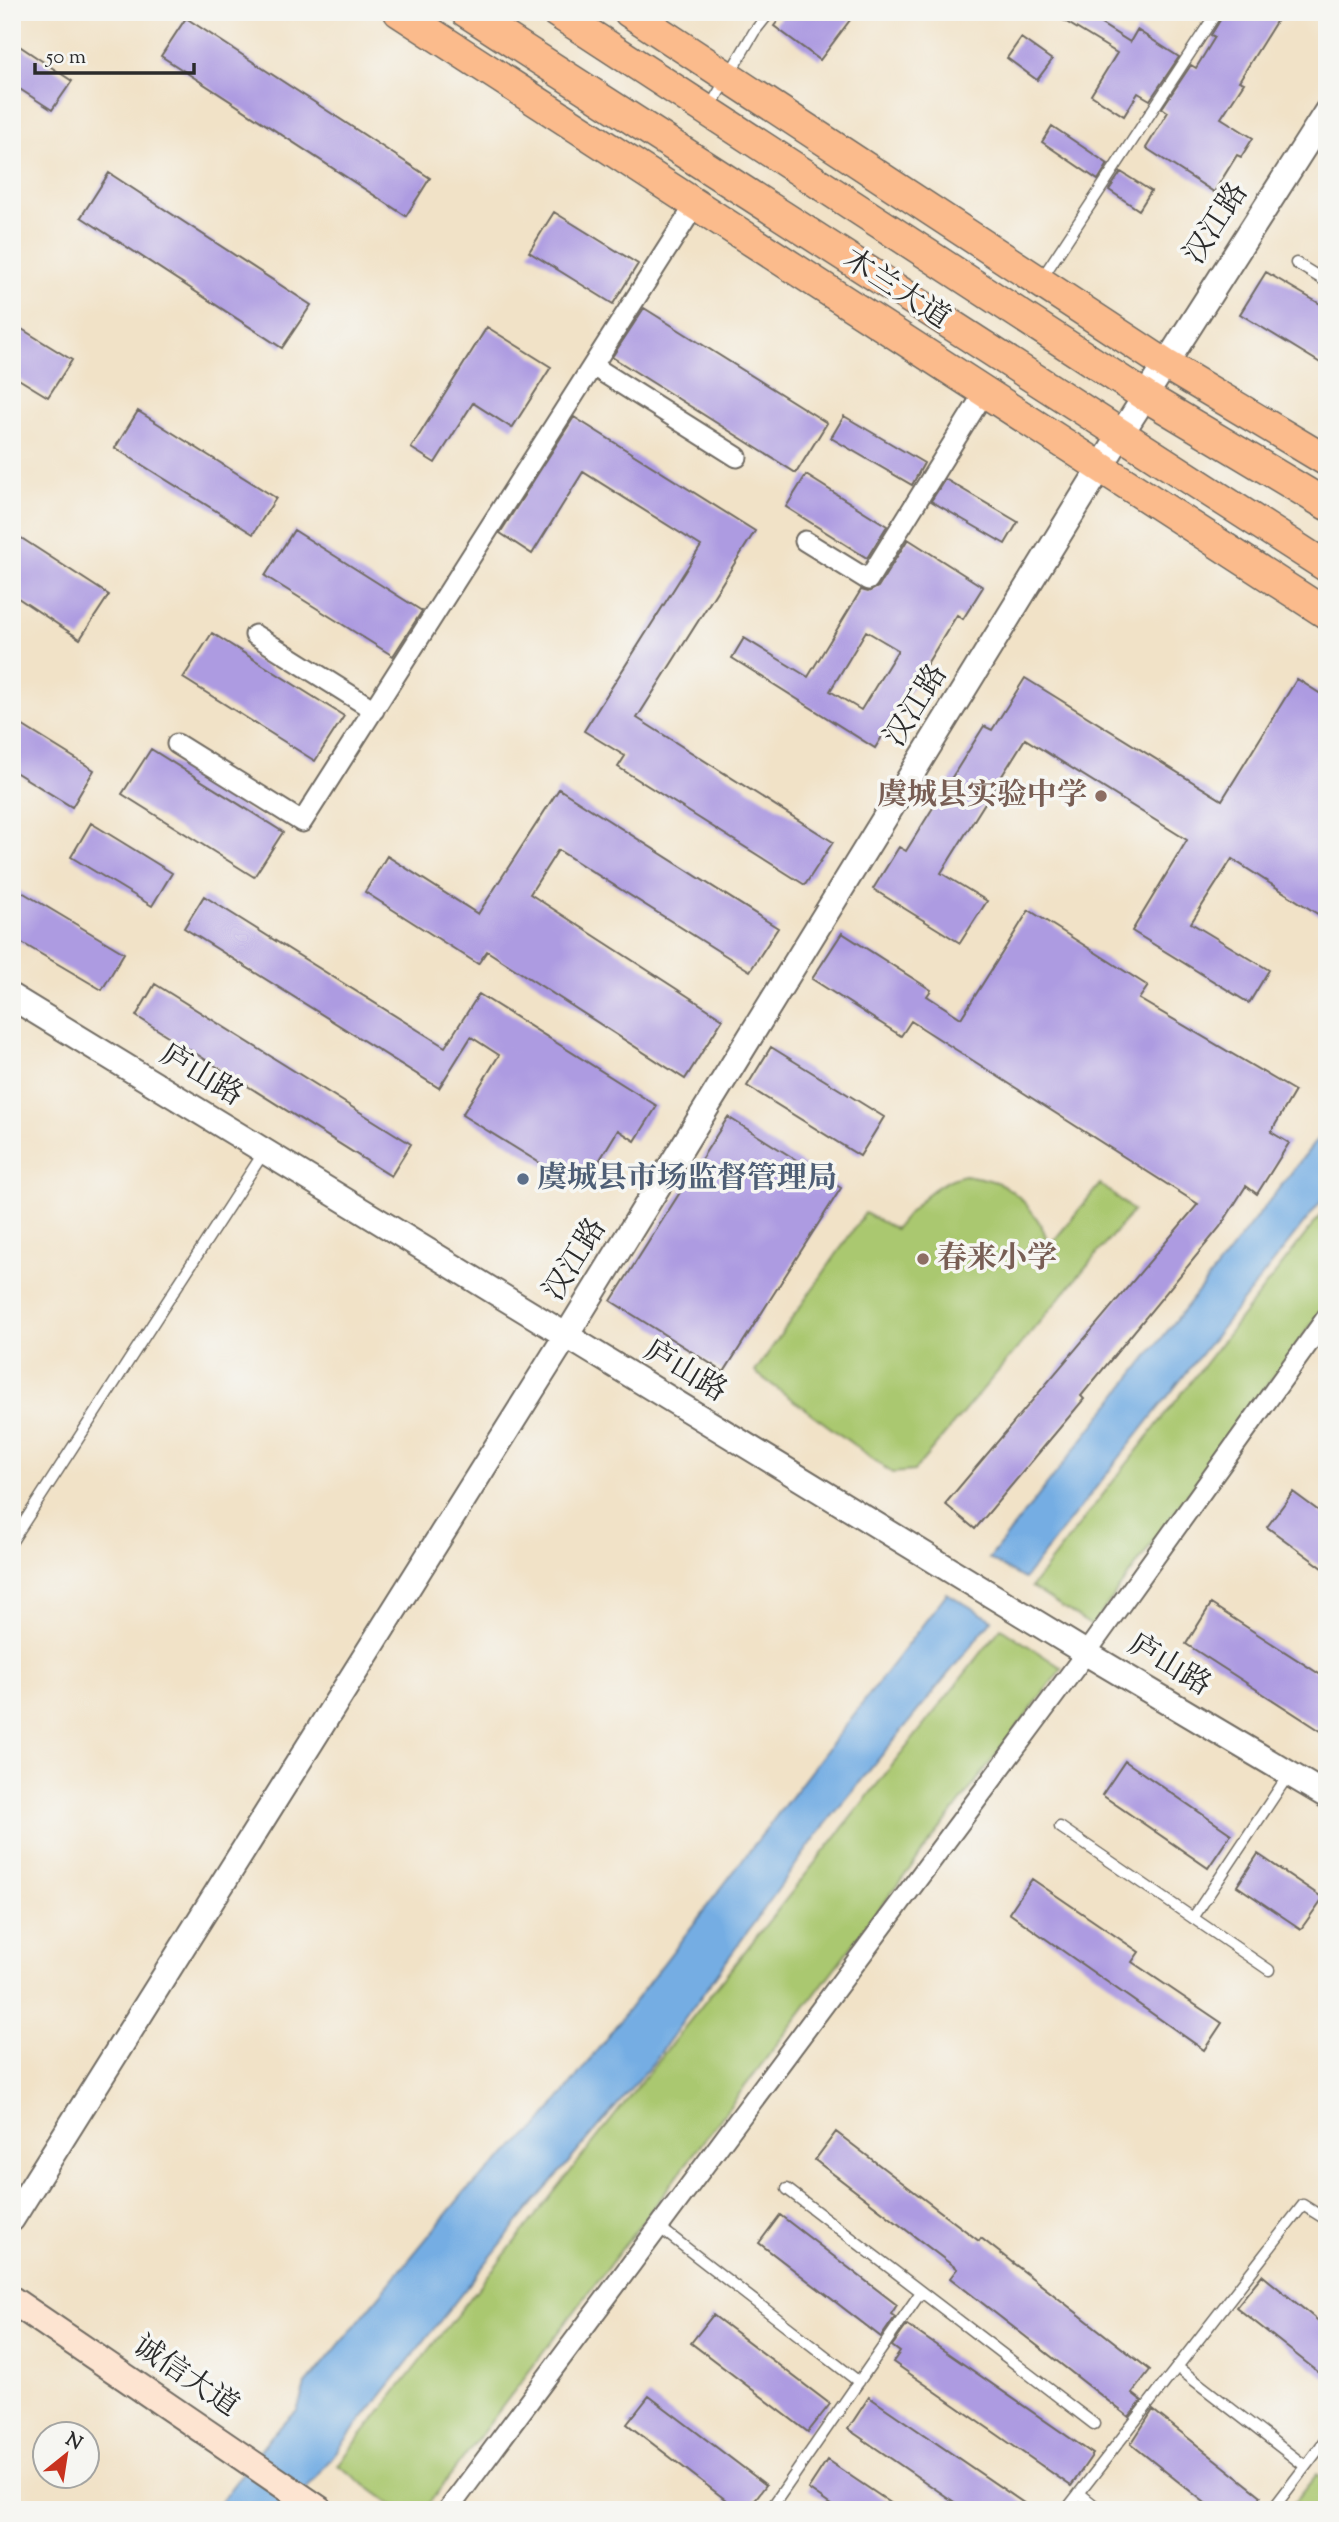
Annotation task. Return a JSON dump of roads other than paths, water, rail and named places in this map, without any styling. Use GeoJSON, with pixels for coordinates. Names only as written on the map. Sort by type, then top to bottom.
{"type":"FeatureCollection","features":[{"type":"Feature","properties":{"kind":"main road"},"geometry":{"type":"LineString","coordinates":[[399,12],[1327,614]]}},
{"type":"Feature","properties":{"kind":"main road","name":"木兰大道"},"geometry":{"type":"LineString","coordinates":[[466,12],[1327,567]]}},
{"type":"Feature","properties":{"kind":"main road","name":"木兰大道"},"geometry":{"type":"LineString","coordinates":[[556,12],[1145,396],[1327,505]]}},
{"type":"Feature","properties":{"kind":"main road"},"geometry":{"type":"LineString","coordinates":[[629,12],[1165,364],[1326,458]]}},
{"type":"Feature","properties":{"kind":"main road","name":"诚信大道"},"geometry":{"type":"LineString","coordinates":[[12,2300],[320,2510]]}},
{"type":"Feature","properties":{"kind":"street","name":"汉江路"},"geometry":{"type":"LineString","coordinates":[[12,2219],[566,1336],[1121,434],[1327,111]]}},
{"type":"Feature","properties":{"kind":"street"},"geometry":{"type":"LineString","coordinates":[[177,744],[302,822],[695,205]]}},
{"type":"Feature","properties":{"kind":"street"},"geometry":{"type":"LineString","coordinates":[[593,366],[737,457]]}},
{"type":"Feature","properties":{"kind":"street"},"geometry":{"type":"LineString","coordinates":[[805,541],[868,580],[984,393]]}},
{"type":"Feature","properties":{"kind":"street"},"geometry":{"type":"LineString","coordinates":[[255,635],[374,710]]}},
{"type":"Feature","properties":{"kind":"street","name":"庐山路"},"geometry":{"type":"LineString","coordinates":[[12,997],[1086,1653],[1327,1796]]}},
{"type":"Feature","properties":{"kind":"street"},"geometry":{"type":"LineString","coordinates":[[448,2510],[1086,1653],[1327,1317]]}},
{"type":"Feature","properties":{"kind":"lane"},"geometry":{"type":"LineString","coordinates":[[708,111],[754,32],[770,12]]}},
{"type":"Feature","properties":{"kind":"lane"},"geometry":{"type":"LineString","coordinates":[[1040,282],[1217,12]]}},
{"type":"Feature","properties":{"kind":"lane"},"geometry":{"type":"LineString","coordinates":[[1296,263],[1327,282]]}},
{"type":"Feature","properties":{"kind":"lane"},"geometry":{"type":"LineString","coordinates":[[12,1541],[264,1152]]}},
{"type":"Feature","properties":{"kind":"lane"},"geometry":{"type":"LineString","coordinates":[[1193,1918],[1290,1773]]}},
{"type":"Feature","properties":{"kind":"lane"},"geometry":{"type":"LineString","coordinates":[[1060,1826],[1269,1970]]}},
{"type":"Feature","properties":{"kind":"lane"},"geometry":{"type":"LineString","coordinates":[[788,2189],[1094,2424]]}},
{"type":"Feature","properties":{"kind":"lane"},"geometry":{"type":"LineString","coordinates":[[1066,2510],[1303,2205],[1327,2220]]}},
{"type":"Feature","properties":{"kind":"lane"},"geometry":{"type":"LineString","coordinates":[[659,2227],[859,2382]]}},
{"type":"Feature","properties":{"kind":"lane"},"geometry":{"type":"LineString","coordinates":[[770,2510],[921,2292]]}},
{"type":"Feature","properties":{"kind":"lane"},"geometry":{"type":"LineString","coordinates":[[1177,2367],[1305,2466]]}},
{"type":"Feature","properties":{"kind":"lane"},"geometry":{"type":"LineString","coordinates":[[1272,2510],[1327,2438]]}},
{"type":"Feature","properties":{"kind":"lane"},"geometry":{"type":"LineString","coordinates":[[1079,2493],[1100,2510]]}},
{"type":"Feature","properties":{"kind":"water"},"geometry":{"type":"Polygon","coordinates":[[[1327,1127],[1327,1194],[1024,1579],[989,1559],[1327,1127]]]}},
{"type":"Feature","properties":{"kind":"water"},"geometry":{"type":"Polygon","coordinates":[[[947,1593],[992,1620],[820,1831],[653,2063],[528,2210],[290,2510],[214,2510],[273,2434],[297,2411],[305,2386],[463,2194],[539,2126],[947,1593]]]}},
{"type":"Feature","properties":{"kind":"place","name":"虞城县实验中学"},"geometry":{"type":"Point","coordinates":[1101,796]}},
{"type":"Feature","properties":{"kind":"place","name":"虞城县市场监督管理局"},"geometry":{"type":"Point","coordinates":[523,1179]}},
{"type":"Feature","properties":{"kind":"place","name":"春来小学"},"geometry":{"type":"Point","coordinates":[923,1259]}}]}
